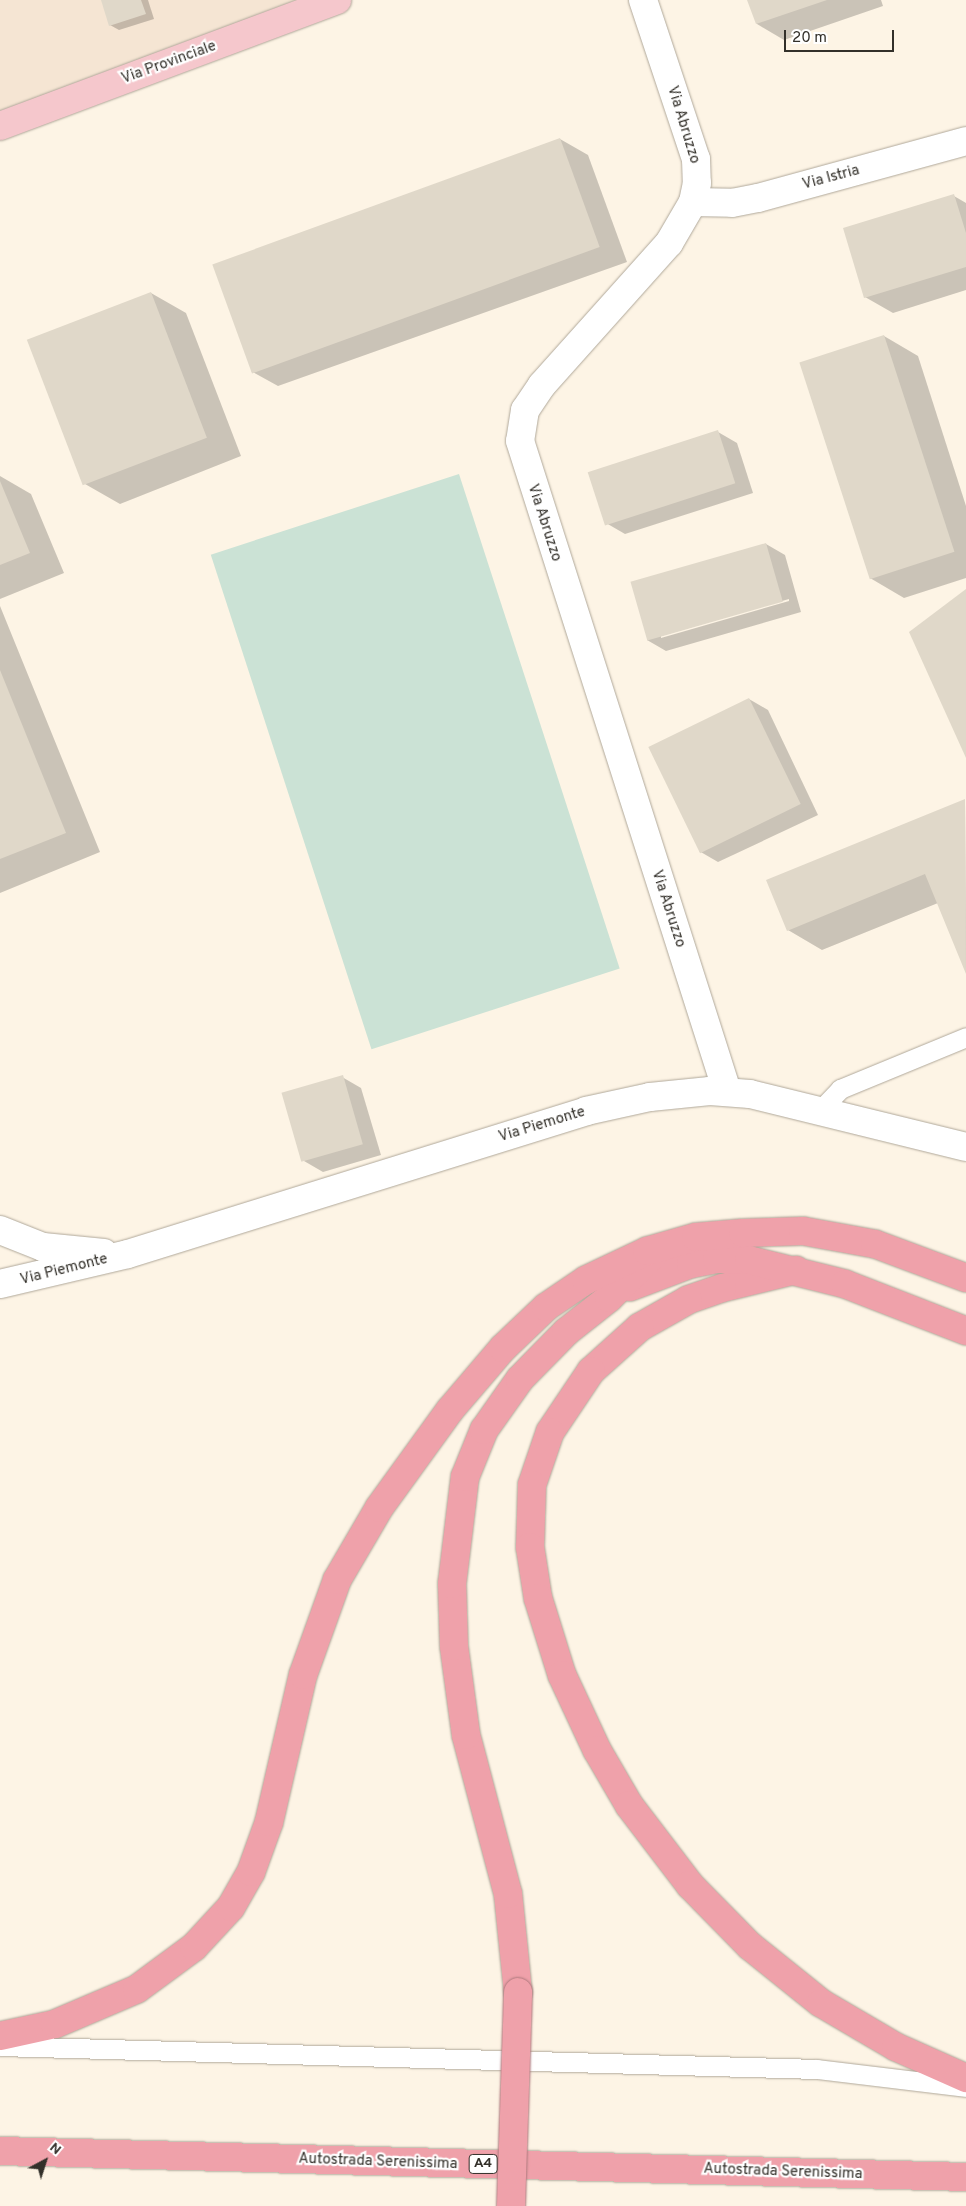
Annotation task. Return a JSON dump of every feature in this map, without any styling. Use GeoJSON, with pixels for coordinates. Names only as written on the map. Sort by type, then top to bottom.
{"type":"FeatureCollection","features":[{"type":"Feature","properties":{"kind":"highway"},"geometry":{"type":"LineString","coordinates":[[0,2036],[55,2024],[137,1989],[162,1974],[222,1920],[239,1896],[260,1848],[275,1801],[303,1675],[340,1574],[379,1508],[450,1410],[531,1319],[586,1280],[663,1246],[696,1237],[803,1231],[875,1244],[966,1278]]}},
{"type":"Feature","properties":{"kind":"highway"},"geometry":{"type":"LineString","coordinates":[[511,2206],[518,1992],[508,1894],[466,1735],[459,1688],[452,1584],[458,1523],[470,1461],[484,1430],[506,1397],[566,1332],[609,1298],[663,1246]]}},
{"type":"Feature","properties":{"kind":"highway"},"geometry":{"type":"LineString","coordinates":[[609,1298],[661,1273],[704,1261],[737,1259],[796,1270],[868,1292],[966,1331]]}},
{"type":"Feature","properties":{"kind":"highway"},"geometry":{"type":"LineString","coordinates":[[796,1270],[722,1288],[680,1304],[640,1326],[590,1371],[550,1432],[532,1485],[530,1547],[538,1598],[562,1675],[597,1750],[638,1818],[690,1885],[750,1946],[809,1994],[896,2047],[966,2078]]}},
{"type":"Feature","properties":{"kind":"highway","name":"Autostrada Serenissima"},"geometry":{"type":"LineString","coordinates":[[0,2151],[966,2177]]}},
{"type":"Feature","properties":{"kind":"main road","name":"Via Provinciale"},"geometry":{"type":"LineString","coordinates":[[0,126],[337,0]]}},
{"type":"Feature","properties":{"kind":"street","name":"Via Abruzzo"},"geometry":{"type":"LineString","coordinates":[[643,0],[696,159],[697,183],[693,202],[669,243],[542,385],[525,410],[520,441],[727,1091]]}},
{"type":"Feature","properties":{"kind":"street","name":"Via Istria"},"geometry":{"type":"LineString","coordinates":[[693,202],[732,203],[758,198],[966,141]]}},
{"type":"Feature","properties":{"kind":"street","name":"Via Piemonte"},"geometry":{"type":"LineString","coordinates":[[0,1284],[128,1254],[586,1111],[650,1098],[727,1091],[775,1098],[966,1147]]}},
{"type":"Feature","properties":{"kind":"street","name":"Via Piemonte"},"geometry":{"type":"LineString","coordinates":[[0,1230],[43,1247],[128,1254]]}},
{"type":"Feature","properties":{"kind":"lane"},"geometry":{"type":"LineString","coordinates":[[821,1109],[840,1089],[966,1037]]}},
{"type":"Feature","properties":{"kind":"lane"},"geometry":{"type":"LineString","coordinates":[[0,2046],[817,2069],[966,2087]]}},
{"type":"Feature","properties":{"kind":"shaded area"},"geometry":{"type":"Polygon","coordinates":[[[0,0],[309,0],[0,113],[0,0]]]}},
{"type":"Feature","properties":{"kind":"green space"},"geometry":{"type":"Polygon","coordinates":[[[459,474],[620,969],[371,1049],[211,555],[459,474]]]}},
{"type":"Feature","properties":{"kind":"building"},"geometry":{"type":"Polygon","coordinates":[[[101,0],[141,0],[146,14],[109,26],[101,0]]]}},
{"type":"Feature","properties":{"kind":"building"},"geometry":{"type":"Polygon","coordinates":[[[747,0],[827,0],[756,24],[747,0]]]}},
{"type":"Feature","properties":{"kind":"building"},"geometry":{"type":"Polygon","coordinates":[[[560,138],[600,247],[252,374],[212,265],[560,138]]]}},
{"type":"Feature","properties":{"kind":"building"},"geometry":{"type":"Polygon","coordinates":[[[954,194],[966,233],[966,267],[864,298],[843,228],[954,194]]]}},
{"type":"Feature","properties":{"kind":"building"},"geometry":{"type":"Polygon","coordinates":[[[151,292],[207,438],[83,485],[27,340],[151,292]]]}},
{"type":"Feature","properties":{"kind":"building"},"geometry":{"type":"Polygon","coordinates":[[[884,335],[954,552],[870,579],[799,363],[884,335]]]}},
{"type":"Feature","properties":{"kind":"building"},"geometry":{"type":"Polygon","coordinates":[[[718,430],[735,483],[605,526],[588,472],[718,430]]]}},
{"type":"Feature","properties":{"kind":"building"},"geometry":{"type":"Polygon","coordinates":[[[0,481],[30,553],[0,565],[0,481]]]}},
{"type":"Feature","properties":{"kind":"building"},"geometry":{"type":"Polygon","coordinates":[[[766,543],[783,602],[647,641],[630,582],[766,543]]]}},
{"type":"Feature","properties":{"kind":"building"},"geometry":{"type":"Polygon","coordinates":[[[966,589],[966,758],[909,632],[966,589]]]}},
{"type":"Feature","properties":{"kind":"building"},"geometry":{"type":"Polygon","coordinates":[[[0,670],[66,833],[0,859],[0,670]]]}},
{"type":"Feature","properties":{"kind":"building"},"geometry":{"type":"Polygon","coordinates":[[[749,698],[801,804],[700,853],[648,747],[749,698]]]}},
{"type":"Feature","properties":{"kind":"building"},"geometry":{"type":"Polygon","coordinates":[[[965,799],[966,974],[925,874],[787,931],[766,880],[965,799]]]}},
{"type":"Feature","properties":{"kind":"building"},"geometry":{"type":"Polygon","coordinates":[[[343,1075],[363,1144],[301,1162],[281,1093],[343,1075]]]}}]}
